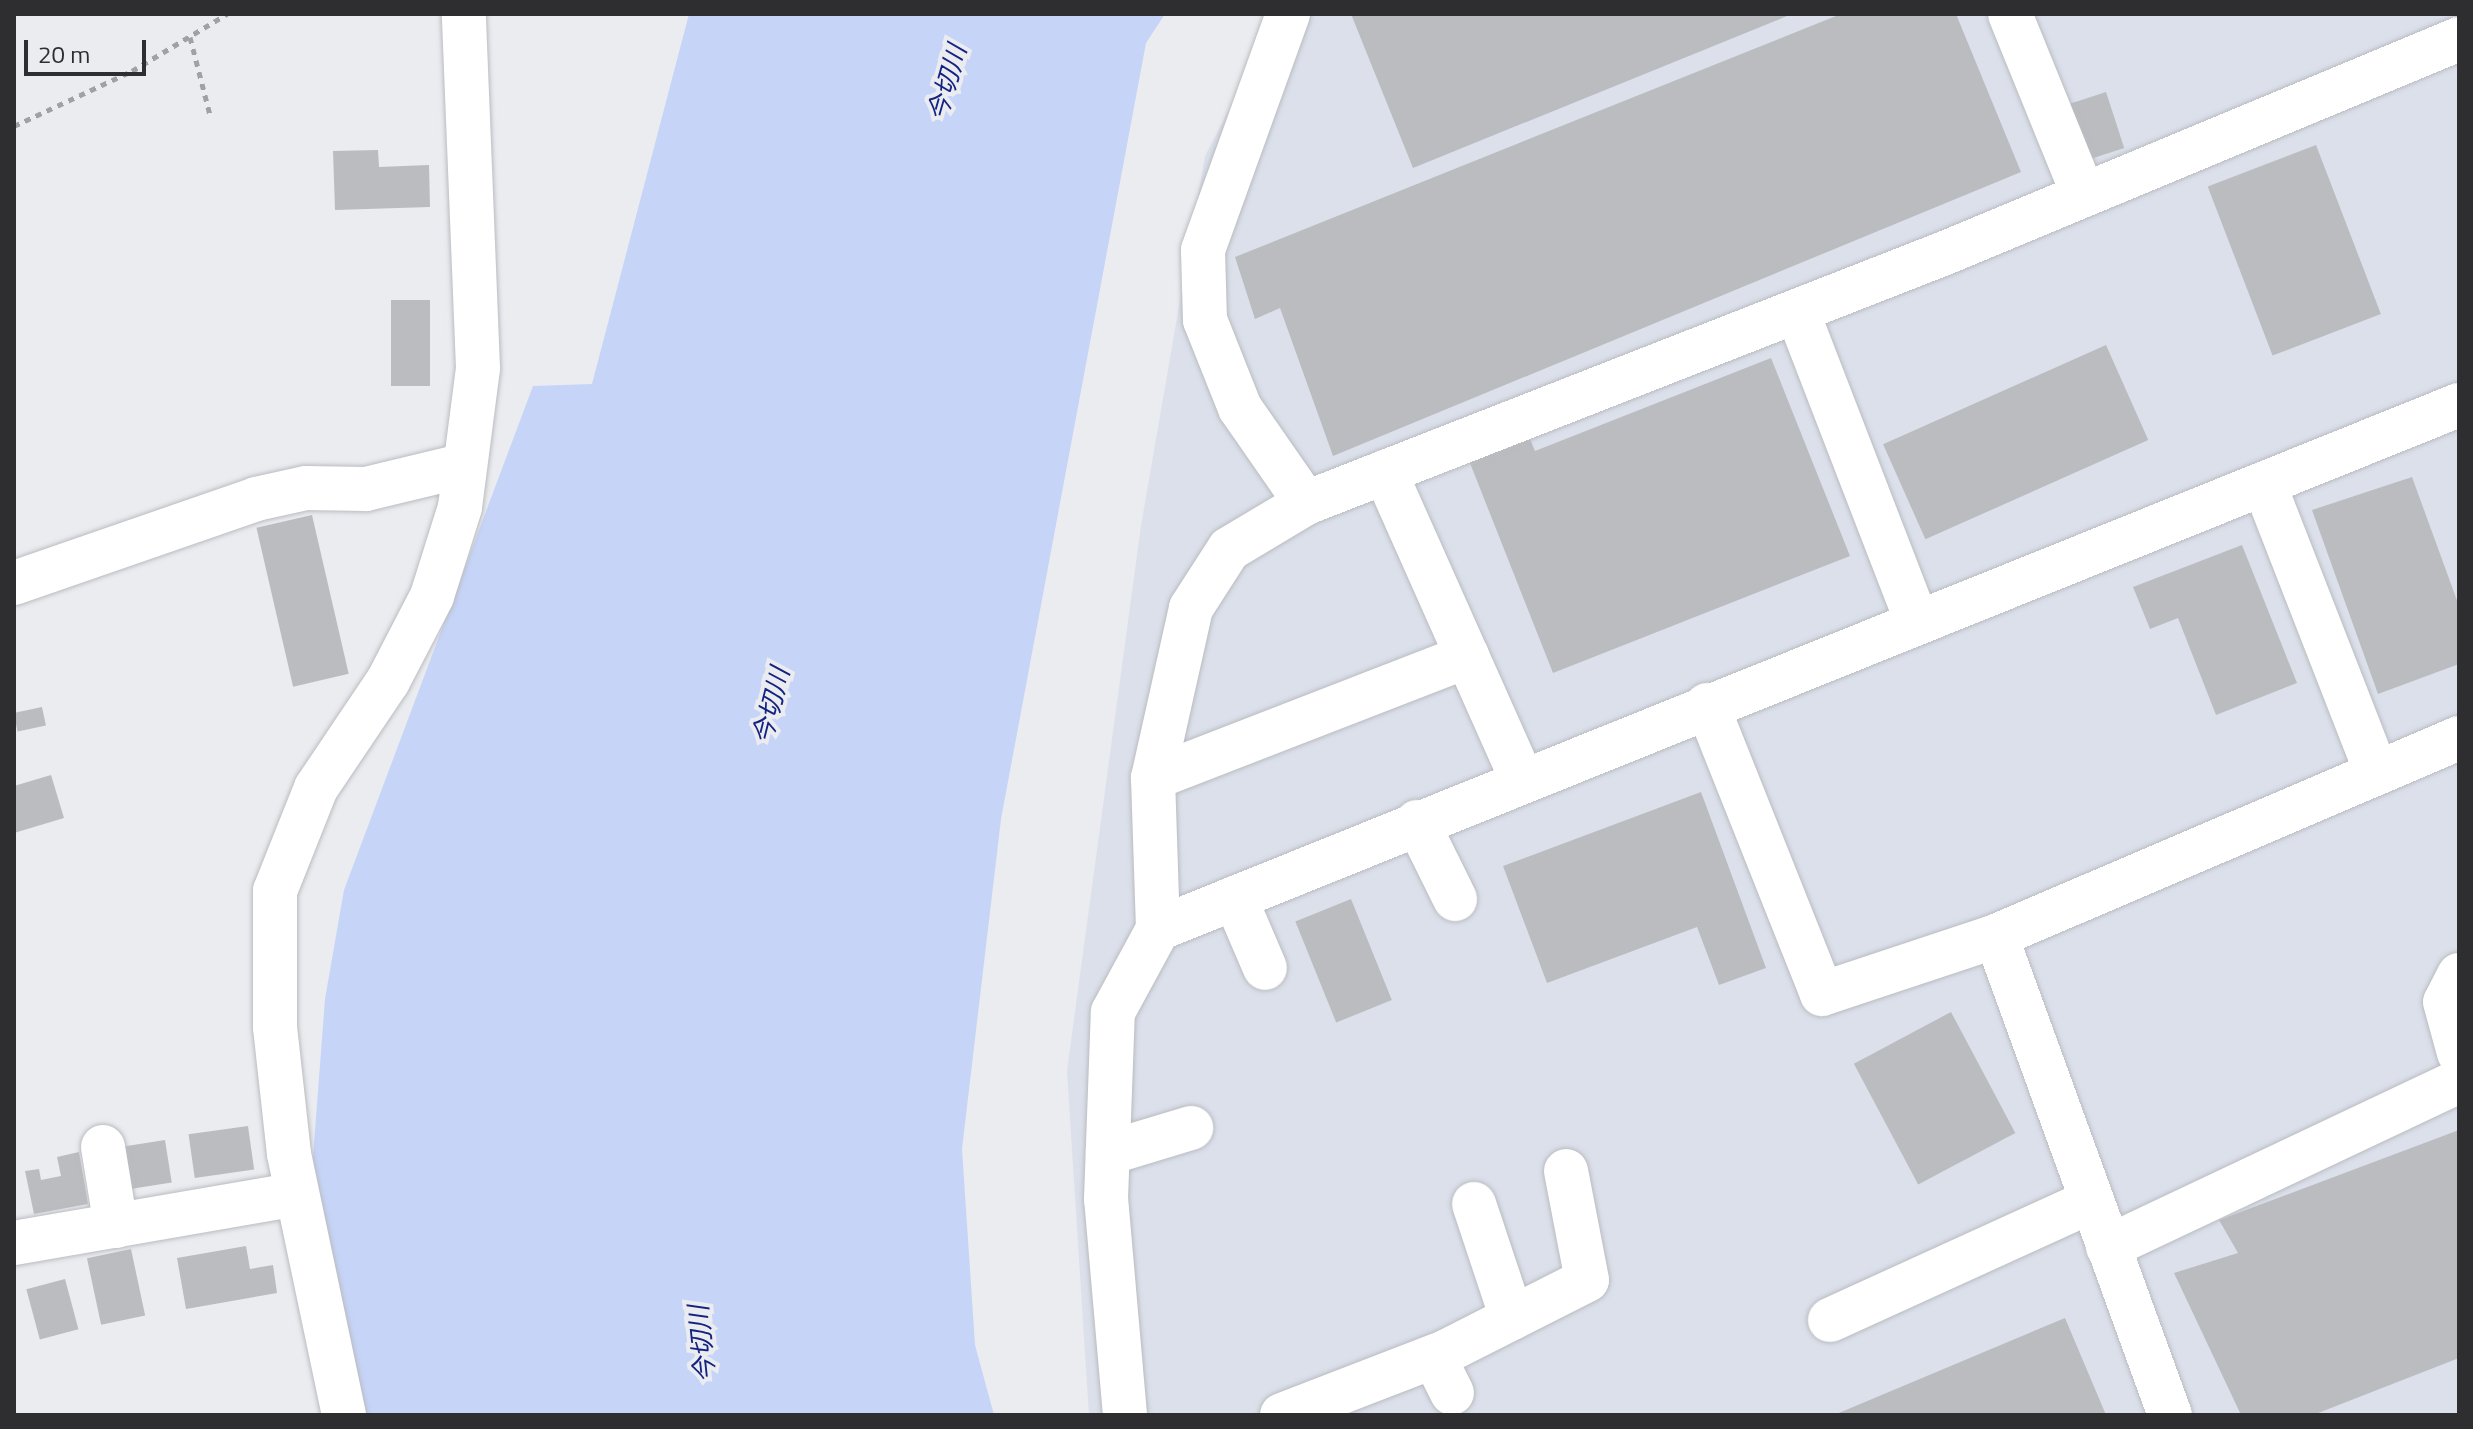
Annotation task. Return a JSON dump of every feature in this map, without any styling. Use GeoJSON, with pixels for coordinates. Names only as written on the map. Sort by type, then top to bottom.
{"type":"FeatureCollection","features":[{"type":"Feature","properties":{"kind":"street"},"geometry":{"type":"LineString","coordinates":[[344,1415],[297,1194],[275,1027],[275,891],[288,844],[316,788],[388,681],[432,596],[460,507],[461,466],[478,368],[464,14]]}},
{"type":"Feature","properties":{"kind":"street"},"geometry":{"type":"LineString","coordinates":[[1288,14],[1203,250],[1205,320],[1240,408],[1306,503]]}},
{"type":"Feature","properties":{"kind":"street"},"geometry":{"type":"LineString","coordinates":[[2010,14],[2083,194]]}},
{"type":"Feature","properties":{"kind":"street"},"geometry":{"type":"LineString","coordinates":[[1125,1415],[1108,1153],[1113,1012],[1158,929],[1153,778],[1191,608],[1229,549],[1306,503],[1797,311],[2459,39]]}},
{"type":"Feature","properties":{"kind":"street"},"geometry":{"type":"LineString","coordinates":[[1797,311],[1917,622]]}},
{"type":"Feature","properties":{"kind":"street"},"geometry":{"type":"LineString","coordinates":[[1158,929],[1522,779],[2459,405]]}},
{"type":"Feature","properties":{"kind":"street"},"geometry":{"type":"LineString","coordinates":[[14,583],[256,499],[306,488],[366,489],[461,466]]}},
{"type":"Feature","properties":{"kind":"street"},"geometry":{"type":"LineString","coordinates":[[1385,472],[1522,779]]}},
{"type":"Feature","properties":{"kind":"street"},"geometry":{"type":"LineString","coordinates":[[2264,484],[2376,772]]}},
{"type":"Feature","properties":{"kind":"street"},"geometry":{"type":"LineString","coordinates":[[1153,778],[1467,656]]}},
{"type":"Feature","properties":{"kind":"street"},"geometry":{"type":"LineString","coordinates":[[1707,705],[1822,994],[1996,936],[2459,738]]}},
{"type":"Feature","properties":{"kind":"street"},"geometry":{"type":"LineString","coordinates":[[1417,822],[1455,899]]}},
{"type":"Feature","properties":{"kind":"street"},"geometry":{"type":"LineString","coordinates":[[1235,898],[1265,968]]}},
{"type":"Feature","properties":{"kind":"street"},"geometry":{"type":"LineString","coordinates":[[1996,936],[2170,1415]]}},
{"type":"Feature","properties":{"kind":"street"},"geometry":{"type":"LineString","coordinates":[[2459,975],[2445,1002],[2459,1053]]}},
{"type":"Feature","properties":{"kind":"street"},"geometry":{"type":"LineString","coordinates":[[2108,1247],[2459,1081]]}},
{"type":"Feature","properties":{"kind":"street"},"geometry":{"type":"LineString","coordinates":[[1108,1153],[1191,1128]]}},
{"type":"Feature","properties":{"kind":"street"},"geometry":{"type":"LineString","coordinates":[[103,1147],[116,1226]]}},
{"type":"Feature","properties":{"kind":"street"},"geometry":{"type":"LineString","coordinates":[[1282,1415],[1443,1375],[1512,1318],[1587,1280],[1566,1171]]}},
{"type":"Feature","properties":{"kind":"street"},"geometry":{"type":"LineString","coordinates":[[14,1243],[297,1194]]}},
{"type":"Feature","properties":{"kind":"street"},"geometry":{"type":"LineString","coordinates":[[1830,1320],[2091,1201]]}},
{"type":"Feature","properties":{"kind":"street"},"geometry":{"type":"LineString","coordinates":[[1474,1204],[1512,1318]]}},
{"type":"Feature","properties":{"kind":"path"},"geometry":{"type":"LineString","coordinates":[[14,126],[190,37],[227,14]]}},
{"type":"Feature","properties":{"kind":"path"},"geometry":{"type":"LineString","coordinates":[[190,37],[210,115]]}},
{"type":"Feature","properties":{"kind":"shaded area"},"geometry":{"type":"Polygon","coordinates":[[[1279,14],[2459,14],[2459,1415],[1089,1415],[1067,1071],[1141,526],[1205,156],[1279,14]]]}},
{"type":"Feature","properties":{"kind":"water","name":"今切川"},"geometry":{"type":"Polygon","coordinates":[[[689,14],[1165,14],[1146,43],[1001,819],[962,1149],[975,1345],[994,1415],[364,1415],[310,1196],[325,999],[344,890],[533,386],[592,384],[689,14]]]}},
{"type":"Feature","properties":{"kind":"building"},"geometry":{"type":"Polygon","coordinates":[[[1351,14],[1792,14],[1413,168],[1351,14]]]}},
{"type":"Feature","properties":{"kind":"building"},"geometry":{"type":"Polygon","coordinates":[[[1841,14],[1956,14],[2021,172],[1333,456],[1280,308],[1255,319],[1235,257],[1841,14]]]}},
{"type":"Feature","properties":{"kind":"building"},"geometry":{"type":"Polygon","coordinates":[[[2106,92],[2124,148],[2088,160],[2070,104],[2106,92]]]}},
{"type":"Feature","properties":{"kind":"building"},"geometry":{"type":"Polygon","coordinates":[[[2316,145],[2381,314],[2273,356],[2208,187],[2316,145]]]}},
{"type":"Feature","properties":{"kind":"building"},"geometry":{"type":"Polygon","coordinates":[[[378,150],[379,167],[429,165],[430,207],[335,210],[333,151],[378,150]]]}},
{"type":"Feature","properties":{"kind":"building"},"geometry":{"type":"Polygon","coordinates":[[[391,300],[430,300],[430,386],[391,386],[391,300]]]}},
{"type":"Feature","properties":{"kind":"building"},"geometry":{"type":"Polygon","coordinates":[[[2106,345],[2148,440],[1925,539],[1883,444],[2106,345]]]}},
{"type":"Feature","properties":{"kind":"building"},"geometry":{"type":"Polygon","coordinates":[[[1771,358],[1850,556],[1553,673],[1468,458],[1528,434],[1535,451],[1771,358]]]}},
{"type":"Feature","properties":{"kind":"building"},"geometry":{"type":"Polygon","coordinates":[[[2412,477],[2459,606],[2459,664],[2378,694],[2312,510],[2412,477]]]}},
{"type":"Feature","properties":{"kind":"building"},"geometry":{"type":"Polygon","coordinates":[[[312,515],[349,674],[293,687],[256,528],[312,515]]]}},
{"type":"Feature","properties":{"kind":"building"},"geometry":{"type":"Polygon","coordinates":[[[2242,545],[2297,683],[2216,715],[2178,618],[2150,629],[2133,587],[2242,545]]]}},
{"type":"Feature","properties":{"kind":"building"},"geometry":{"type":"Polygon","coordinates":[[[42,707],[46,726],[18,732],[14,713],[42,707]]]}},
{"type":"Feature","properties":{"kind":"building"},"geometry":{"type":"Polygon","coordinates":[[[51,775],[64,818],[14,833],[14,786],[51,775]]]}},
{"type":"Feature","properties":{"kind":"building"},"geometry":{"type":"Polygon","coordinates":[[[1701,792],[1766,968],[1719,985],[1697,927],[1547,983],[1503,866],[1701,792]]]}},
{"type":"Feature","properties":{"kind":"building"},"geometry":{"type":"Polygon","coordinates":[[[1351,899],[1392,1000],[1336,1023],[1295,921],[1351,899]]]}},
{"type":"Feature","properties":{"kind":"building"},"geometry":{"type":"Polygon","coordinates":[[[1951,1012],[2015,1133],[1918,1185],[1854,1064],[1951,1012]]]}},
{"type":"Feature","properties":{"kind":"building"},"geometry":{"type":"Polygon","coordinates":[[[248,1126],[254,1170],[195,1178],[189,1134],[248,1126]]]}},
{"type":"Feature","properties":{"kind":"building"},"geometry":{"type":"Polygon","coordinates":[[[2459,1130],[2459,1358],[2313,1415],[2241,1415],[2174,1273],[2238,1253],[2219,1220],[2459,1130]]]}},
{"type":"Feature","properties":{"kind":"building"},"geometry":{"type":"Polygon","coordinates":[[[165,1140],[172,1182],[130,1189],[124,1147],[165,1140]]]}},
{"type":"Feature","properties":{"kind":"building"},"geometry":{"type":"Polygon","coordinates":[[[79,1152],[88,1204],[34,1214],[25,1171],[39,1169],[41,1180],[61,1176],[57,1157],[79,1152]]]}},
{"type":"Feature","properties":{"kind":"building"},"geometry":{"type":"Polygon","coordinates":[[[246,1246],[250,1269],[273,1265],[277,1293],[186,1309],[177,1258],[246,1246]]]}},
{"type":"Feature","properties":{"kind":"building"},"geometry":{"type":"Polygon","coordinates":[[[131,1249],[145,1316],[101,1325],[87,1258],[131,1249]]]}},
{"type":"Feature","properties":{"kind":"building"},"geometry":{"type":"Polygon","coordinates":[[[65,1279],[78,1329],[40,1340],[26,1289],[65,1279]]]}},
{"type":"Feature","properties":{"kind":"building"},"geometry":{"type":"Polygon","coordinates":[[[2065,1318],[2106,1415],[1834,1415],[2065,1318]]]}}]}
